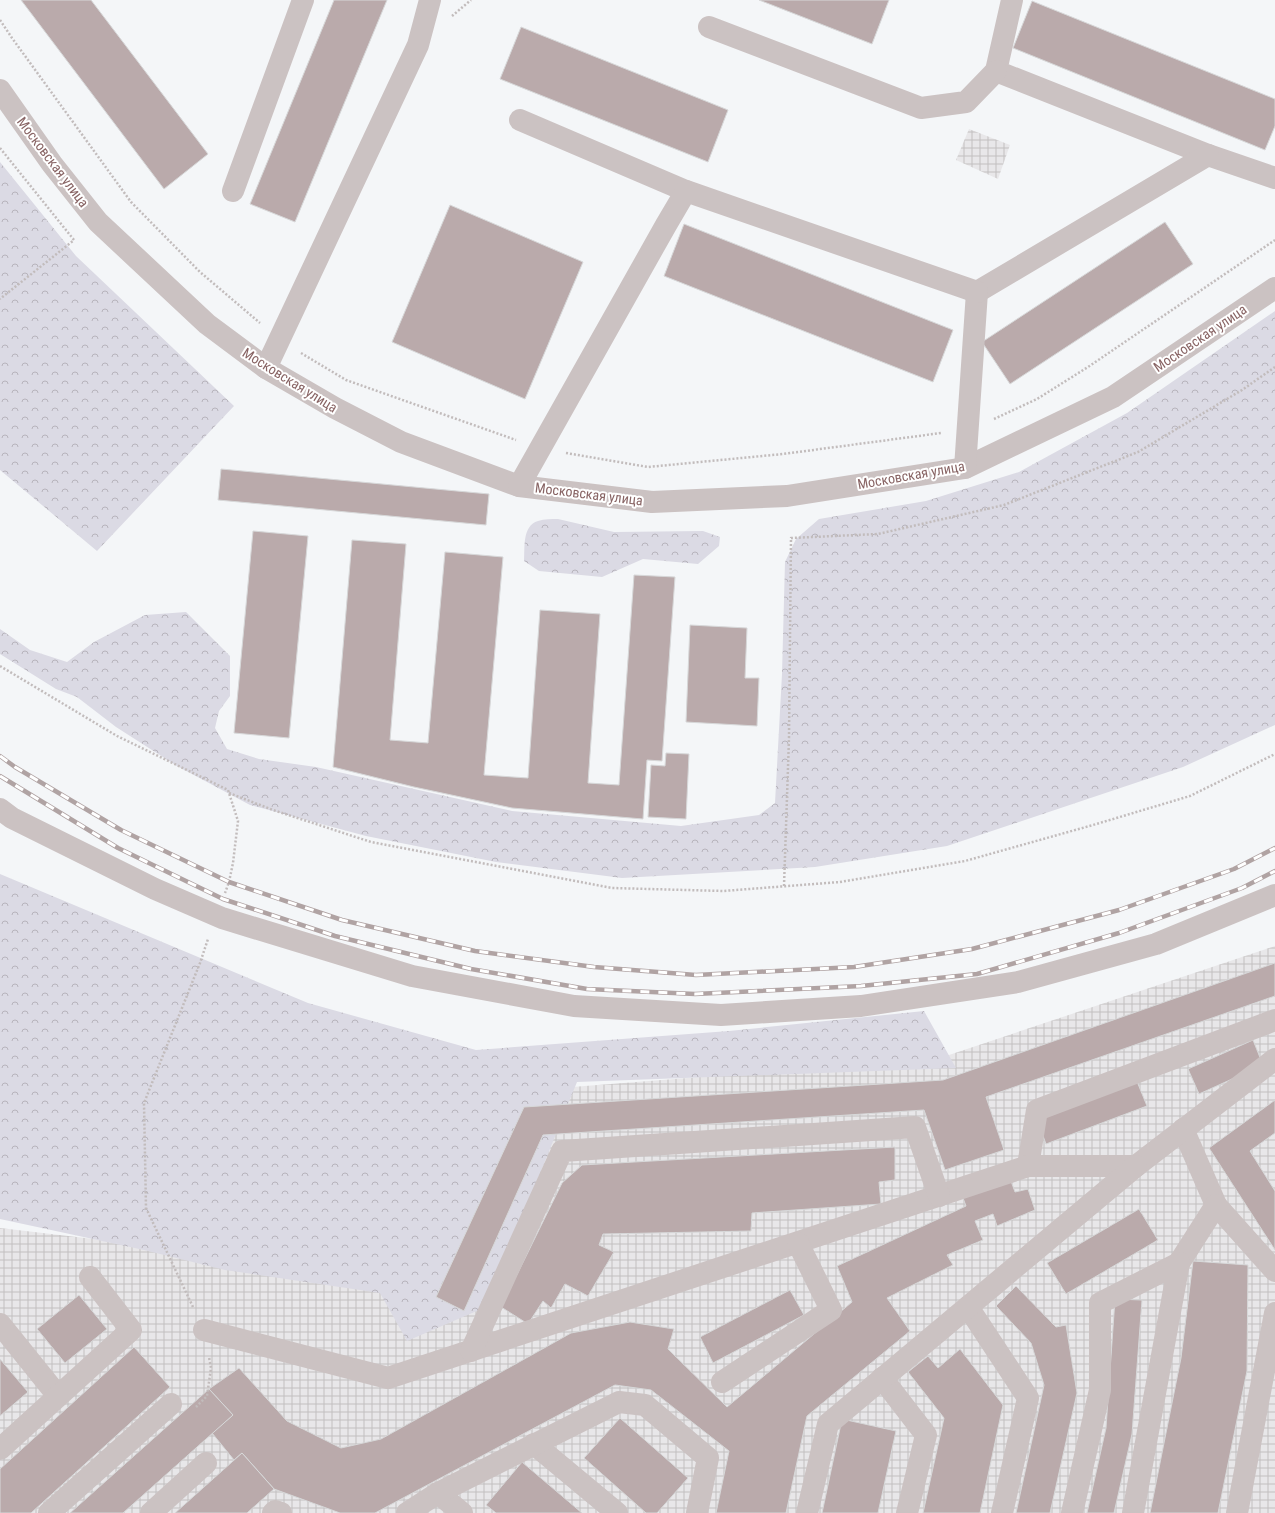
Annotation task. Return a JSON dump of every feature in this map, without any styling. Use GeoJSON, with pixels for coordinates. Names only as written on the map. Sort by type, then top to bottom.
{"type":"FeatureCollection","features":[{"type":"Feature","properties":{"kind":"street"},"geometry":{"type":"LineString","coordinates":[[233,191],[303,0]]}},
{"type":"Feature","properties":{"kind":"street"},"geometry":{"type":"LineString","coordinates":[[266,368],[415,52],[430,0]]}},
{"type":"Feature","properties":{"kind":"street"},"geometry":{"type":"LineString","coordinates":[[709,27],[921,108],[966,102],[996,71],[1012,0]]}},
{"type":"Feature","properties":{"kind":"street"},"geometry":{"type":"LineString","coordinates":[[996,71],[1208,155],[1275,178]]}},
{"type":"Feature","properties":{"kind":"street","name":"Московская улица"},"geometry":{"type":"LineString","coordinates":[[0,90],[52,164],[98,222],[207,324],[266,368],[335,408],[401,442],[519,486],[652,502],[787,496],[965,468],[1113,397],[1275,288]]}},
{"type":"Feature","properties":{"kind":"street"},"geometry":{"type":"LineString","coordinates":[[520,120],[686,191],[977,292],[1208,155]]}},
{"type":"Feature","properties":{"kind":"street"},"geometry":{"type":"LineString","coordinates":[[519,486],[686,191]]}},
{"type":"Feature","properties":{"kind":"street"},"geometry":{"type":"LineString","coordinates":[[965,468],[977,292]]}},
{"type":"Feature","properties":{"kind":"street"},"geometry":{"type":"LineString","coordinates":[[0,809],[12,818],[155,889],[216,915],[412,976],[574,1006],[721,1015],[861,1006],[1018,982],[1156,944],[1275,895]]}},
{"type":"Feature","properties":{"kind":"street"},"geometry":{"type":"LineString","coordinates":[[1028,1166],[1037,1110],[1275,1020]]}},
{"type":"Feature","properties":{"kind":"street"},"geometry":{"type":"LineString","coordinates":[[807,1513],[828,1424],[1136,1166],[1275,1059]]}},
{"type":"Feature","properties":{"kind":"street"},"geometry":{"type":"LineString","coordinates":[[471,1351],[562,1151],[915,1127],[939,1196]]}},
{"type":"Feature","properties":{"kind":"street"},"geometry":{"type":"LineString","coordinates":[[1183,1129],[1216,1205],[1275,1271]]}},
{"type":"Feature","properties":{"kind":"street"},"geometry":{"type":"LineString","coordinates":[[204,1330],[388,1378],[1028,1166],[1136,1166]]}},
{"type":"Feature","properties":{"kind":"street"},"geometry":{"type":"LineString","coordinates":[[1133,1513],[1179,1263],[1216,1205]]}},
{"type":"Feature","properties":{"kind":"street"},"geometry":{"type":"LineString","coordinates":[[722,1382],[831,1310],[798,1243]]}},
{"type":"Feature","properties":{"kind":"street"},"geometry":{"type":"LineString","coordinates":[[1072,1513],[1100,1390],[1100,1303],[1179,1263]]}},
{"type":"Feature","properties":{"kind":"street"},"geometry":{"type":"LineString","coordinates":[[0,1449],[131,1330],[90,1277]]}},
{"type":"Feature","properties":{"kind":"street"},"geometry":{"type":"LineString","coordinates":[[968,1307],[1028,1398],[1002,1513]]}},
{"type":"Feature","properties":{"kind":"street"},"geometry":{"type":"LineString","coordinates":[[1237,1513],[1270,1369],[1275,1313]]}},
{"type":"Feature","properties":{"kind":"street"},"geometry":{"type":"LineString","coordinates":[[0,1324],[58,1396]]}},
{"type":"Feature","properties":{"kind":"street"},"geometry":{"type":"LineString","coordinates":[[882,1378],[926,1435],[907,1513]]}},
{"type":"Feature","properties":{"kind":"street"},"geometry":{"type":"LineString","coordinates":[[407,1513],[438,1493],[619,1402],[645,1405],[708,1458],[697,1513]]}},
{"type":"Feature","properties":{"kind":"street"},"geometry":{"type":"LineString","coordinates":[[48,1513],[181,1408]]}},
{"type":"Feature","properties":{"kind":"street"},"geometry":{"type":"LineString","coordinates":[[534,1444],[617,1513]]}},
{"type":"Feature","properties":{"kind":"street"},"geometry":{"type":"LineString","coordinates":[[151,1513],[206,1463]]}},
{"type":"Feature","properties":{"kind":"street"},"geometry":{"type":"LineString","coordinates":[[438,1493],[462,1513]]}},
{"type":"Feature","properties":{"kind":"street"},"geometry":{"type":"LineString","coordinates":[[273,1513],[275,1511],[280,1513]]}},
{"type":"Feature","properties":{"kind":"path"},"geometry":{"type":"LineString","coordinates":[[0,148],[74,240],[0,299]]}},
{"type":"Feature","properties":{"kind":"path"},"geometry":{"type":"LineString","coordinates":[[784,886],[791,538],[878,534],[1004,505],[1138,452],[1242,390],[1275,367]]}},
{"type":"Feature","properties":{"kind":"path"},"geometry":{"type":"LineString","coordinates":[[0,666],[117,736],[228,790],[238,821],[229,882],[200,962],[144,1102],[146,1208],[204,1330],[211,1368],[207,1396],[181,1408]]}},
{"type":"Feature","properties":{"kind":"path"},"geometry":{"type":"LineString","coordinates":[[229,793],[273,810],[371,842],[612,888],[723,891],[840,882],[965,861],[1190,796],[1275,754]]}},
{"type":"Feature","properties":{"kind":"shaded area"},"geometry":{"type":"Polygon","coordinates":[[[969,129],[1010,145],[998,179],[956,160],[969,129]]]}},
{"type":"Feature","properties":{"kind":"shaded area"},"geometry":{"type":"Polygon","coordinates":[[[1275,946],[1275,1513],[0,1513],[0,1228],[411,1276],[484,1094],[940,1058],[1275,946]]]}},
{"type":"Feature","properties":{"kind":"green space"},"geometry":{"type":"Polygon","coordinates":[[[0,162],[76,256],[234,406],[97,551],[0,470],[0,162]]]}},
{"type":"Feature","properties":{"kind":"green space"},"geometry":{"type":"Polygon","coordinates":[[[1275,311],[1275,725],[1183,767],[947,846],[815,867],[622,878],[496,862],[366,836],[250,805],[177,766],[116,727],[77,697],[56,689],[0,654],[0,629],[30,650],[67,662],[94,642],[145,615],[186,612],[230,656],[230,696],[219,711],[215,728],[227,749],[259,759],[316,767],[512,811],[681,826],[759,815],[775,803],[782,674],[785,562],[796,539],[819,519],[926,501],[1019,472],[1127,413],[1275,311]]]}},
{"type":"Feature","properties":{"kind":"green space"},"geometry":{"type":"Polygon","coordinates":[[[545,519],[558,519],[614,532],[703,531],[720,537],[719,546],[698,564],[643,559],[602,577],[539,571],[524,561],[525,538],[527,532],[529,527],[538,521],[545,519]]]}},
{"type":"Feature","properties":{"kind":"green space"},"geometry":{"type":"Polygon","coordinates":[[[0,874],[308,1003],[476,1050],[729,1031],[924,1011],[956,1068],[577,1082],[486,1307],[407,1341],[380,1293],[225,1270],[144,1250],[0,1219],[0,874]]]}},
{"type":"Feature","properties":{"kind":"building"},"geometry":{"type":"Polygon","coordinates":[[[21,0],[91,0],[208,154],[164,189],[21,0]]]}},
{"type":"Feature","properties":{"kind":"building"},"geometry":{"type":"Polygon","coordinates":[[[334,0],[387,0],[295,222],[250,204],[334,0]]]}},
{"type":"Feature","properties":{"kind":"building"},"geometry":{"type":"Polygon","coordinates":[[[759,0],[889,0],[872,44],[759,0]]]}},
{"type":"Feature","properties":{"kind":"building"},"geometry":{"type":"Polygon","coordinates":[[[1032,1],[1275,99],[1275,126],[1265,150],[1013,48],[1032,1]]]}},
{"type":"Feature","properties":{"kind":"building"},"geometry":{"type":"Polygon","coordinates":[[[521,27],[728,110],[708,162],[500,79],[521,27]]]}},
{"type":"Feature","properties":{"kind":"building"},"geometry":{"type":"Polygon","coordinates":[[[450,205],[583,262],[525,399],[392,342],[450,205]]]}},
{"type":"Feature","properties":{"kind":"building"},"geometry":{"type":"Polygon","coordinates":[[[1165,222],[1193,264],[1010,384],[982,342],[1165,222]]]}},
{"type":"Feature","properties":{"kind":"building"},"geometry":{"type":"Polygon","coordinates":[[[684,224],[953,330],[933,382],[664,276],[684,224]]]}},
{"type":"Feature","properties":{"kind":"building"},"geometry":{"type":"Polygon","coordinates":[[[221,469],[489,494],[486,525],[218,500],[221,469]]]}},
{"type":"Feature","properties":{"kind":"building"},"geometry":{"type":"Polygon","coordinates":[[[253,531],[308,536],[289,738],[234,733],[253,531]]]}},
{"type":"Feature","properties":{"kind":"building"},"geometry":{"type":"Polygon","coordinates":[[[352,540],[406,544],[390,740],[428,743],[445,552],[503,557],[484,775],[528,778],[540,610],[600,614],[588,783],[619,785],[634,575],[675,577],[662,761],[647,760],[643,819],[512,808],[414,787],[333,767],[352,540]]]}},
{"type":"Feature","properties":{"kind":"building"},"geometry":{"type":"Polygon","coordinates":[[[690,625],[747,628],[745,678],[759,678],[757,726],[686,722],[690,625]]]}},
{"type":"Feature","properties":{"kind":"building"},"geometry":{"type":"Polygon","coordinates":[[[666,753],[689,754],[686,819],[648,817],[651,765],[665,766],[666,753]]]}},
{"type":"Feature","properties":{"kind":"building"},"geometry":{"type":"Polygon","coordinates":[[[1275,963],[1275,996],[986,1097],[1004,1150],[945,1170],[924,1110],[543,1135],[464,1311],[436,1297],[524,1107],[943,1080],[1275,963]]]}},
{"type":"Feature","properties":{"kind":"building"},"geometry":{"type":"Polygon","coordinates":[[[1253,1040],[1263,1065],[1199,1094],[1188,1069],[1253,1040]]]}},
{"type":"Feature","properties":{"kind":"building"},"geometry":{"type":"Polygon","coordinates":[[[1136,1079],[1147,1106],[1046,1144],[1036,1117],[1136,1079]]]}},
{"type":"Feature","properties":{"kind":"building"},"geometry":{"type":"Polygon","coordinates":[[[1275,1100],[1275,1133],[1250,1151],[1275,1191],[1275,1250],[1209,1148],[1275,1100]]]}},
{"type":"Feature","properties":{"kind":"building"},"geometry":{"type":"Polygon","coordinates":[[[895,1147],[895,1180],[879,1182],[881,1204],[752,1213],[751,1231],[603,1234],[599,1245],[614,1252],[588,1296],[565,1284],[551,1308],[543,1301],[528,1324],[501,1307],[562,1183],[582,1165],[895,1147]]]}},
{"type":"Feature","properties":{"kind":"building"},"geometry":{"type":"Polygon","coordinates":[[[1011,1181],[1015,1192],[1028,1189],[1035,1210],[997,1226],[993,1214],[975,1221],[983,1240],[947,1255],[953,1265],[887,1298],[910,1331],[807,1416],[786,1513],[716,1513],[729,1451],[651,1390],[615,1385],[375,1513],[340,1513],[274,1489],[242,1453],[234,1460],[212,1433],[233,1415],[209,1389],[239,1368],[287,1421],[341,1448],[381,1439],[571,1333],[630,1322],[674,1329],[668,1349],[727,1407],[852,1302],[837,1266],[966,1206],[963,1198],[1011,1181]]]}},
{"type":"Feature","properties":{"kind":"building"},"geometry":{"type":"Polygon","coordinates":[[[1139,1209],[1158,1240],[1066,1294],[1047,1263],[1139,1209]]]}},
{"type":"Feature","properties":{"kind":"building"},"geometry":{"type":"Polygon","coordinates":[[[1193,1261],[1248,1265],[1247,1371],[1218,1513],[1150,1513],[1181,1358],[1193,1261]]]}},
{"type":"Feature","properties":{"kind":"building"},"geometry":{"type":"Polygon","coordinates":[[[1016,1286],[1056,1327],[1066,1325],[1077,1393],[1050,1513],[1016,1513],[1044,1385],[1031,1343],[996,1306],[1016,1286]]]}},
{"type":"Feature","properties":{"kind":"building"},"geometry":{"type":"Polygon","coordinates":[[[790,1290],[804,1315],[713,1363],[700,1337],[790,1290]]]}},
{"type":"Feature","properties":{"kind":"building"},"geometry":{"type":"Polygon","coordinates":[[[79,1295],[107,1329],[65,1363],[37,1329],[79,1295]]]}},
{"type":"Feature","properties":{"kind":"building"},"geometry":{"type":"Polygon","coordinates":[[[1115,1299],[1142,1300],[1132,1434],[1114,1513],[1087,1513],[1106,1428],[1115,1299]]]}},
{"type":"Feature","properties":{"kind":"building"},"geometry":{"type":"Polygon","coordinates":[[[134,1347],[170,1387],[31,1513],[0,1513],[0,1469],[134,1347]]]}},
{"type":"Feature","properties":{"kind":"building"},"geometry":{"type":"Polygon","coordinates":[[[960,1349],[1003,1405],[980,1513],[923,1513],[944,1418],[908,1372],[928,1356],[938,1368],[960,1349]]]}},
{"type":"Feature","properties":{"kind":"building"},"geometry":{"type":"Polygon","coordinates":[[[0,1359],[28,1392],[0,1416],[0,1359]]]}},
{"type":"Feature","properties":{"kind":"building"},"geometry":{"type":"Polygon","coordinates":[[[209,1389],[233,1415],[123,1513],[70,1513],[209,1389]]]}},
{"type":"Feature","properties":{"kind":"building"},"geometry":{"type":"Polygon","coordinates":[[[620,1418],[688,1478],[657,1513],[646,1513],[584,1458],[620,1418]]]}},
{"type":"Feature","properties":{"kind":"building"},"geometry":{"type":"Polygon","coordinates":[[[842,1419],[896,1431],[878,1513],[822,1513],[842,1419]]]}},
{"type":"Feature","properties":{"kind":"building"},"geometry":{"type":"Polygon","coordinates":[[[242,1453],[274,1489],[247,1513],[175,1513],[242,1453]]]}},
{"type":"Feature","properties":{"kind":"building"},"geometry":{"type":"Polygon","coordinates":[[[522,1462],[582,1513],[496,1513],[486,1505],[522,1462]]]}},
{"type":"Feature","properties":{"kind":"railway"},"geometry":{"type":"LineString","coordinates":[[0,756],[15,767],[121,830],[229,882],[342,920],[475,951],[594,967],[696,975],[854,967],[972,949],[1119,910],[1234,869],[1275,848]]}},
{"type":"Feature","properties":{"kind":"railway"},"geometry":{"type":"LineString","coordinates":[[0,776],[118,848],[223,899],[335,936],[471,969],[587,989],[695,994],[861,986],[977,974],[1119,933],[1242,888],[1275,871]]}}]}
